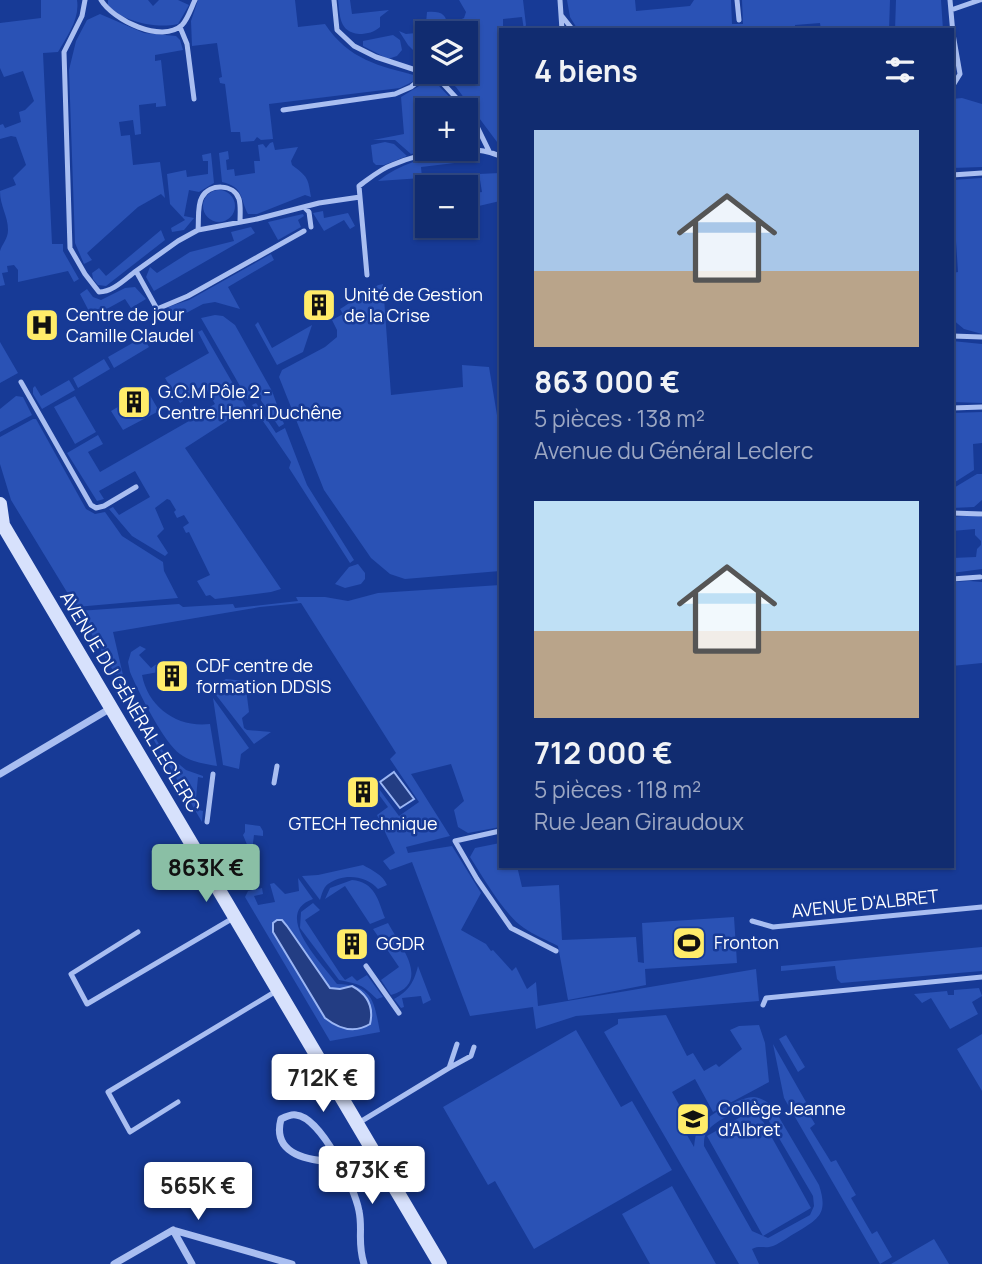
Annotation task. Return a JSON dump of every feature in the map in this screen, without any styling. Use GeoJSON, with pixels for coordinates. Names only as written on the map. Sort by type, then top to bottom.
{"type":"FeatureCollection","features":[{"type":"Feature","properties":{"kind":"main road"},"geometry":{"type":"LineString","coordinates":[[0,504],[1,524]]}},
{"type":"Feature","properties":{"kind":"main road","name":"AVENUE DU GÉNÉRAL LECLERC"},"geometry":{"type":"LineString","coordinates":[[1,524],[440,1264]]}},
{"type":"Feature","properties":{"kind":"street"},"geometry":{"type":"LineString","coordinates":[[0,774],[111,708]]}},
{"type":"Feature","properties":{"kind":"street"},"geometry":{"type":"LineString","coordinates":[[338,1162],[312,1161],[284,1147],[277,1132],[281,1119],[295,1114],[309,1120],[323,1133],[338,1162],[359,1211],[359,1247],[364,1264]]}},
{"type":"Feature","properties":{"kind":"street"},"geometry":{"type":"LineString","coordinates":[[173,1230],[192,1264]]}},
{"type":"Feature","properties":{"kind":"street"},"geometry":{"type":"LineString","coordinates":[[114,1264],[173,1230],[292,1264]]}},
{"type":"Feature","properties":{"kind":"lane"},"geometry":{"type":"LineString","coordinates":[[85,0],[82,16],[64,52],[70,248],[99,292],[104,293],[116,286],[178,241],[198,230],[307,210],[321,202],[360,197]]}},
{"type":"Feature","properties":{"kind":"lane"},"geometry":{"type":"LineString","coordinates":[[101,0],[108,11],[144,30],[172,30],[180,27],[195,0]]}},
{"type":"Feature","properties":{"kind":"lane"},"geometry":{"type":"LineString","coordinates":[[334,0],[337,30],[354,46],[376,57],[415,70]]}},
{"type":"Feature","properties":{"kind":"lane"},"geometry":{"type":"LineString","coordinates":[[560,0],[562,28]]}},
{"type":"Feature","properties":{"kind":"lane"},"geometry":{"type":"LineString","coordinates":[[737,0],[739,20]]}},
{"type":"Feature","properties":{"kind":"lane"},"geometry":{"type":"LineString","coordinates":[[950,0],[954,28]]}},
{"type":"Feature","properties":{"kind":"lane"},"geometry":{"type":"LineString","coordinates":[[951,10],[980,0]]}},
{"type":"Feature","properties":{"kind":"lane"},"geometry":{"type":"LineString","coordinates":[[561,15],[571,28]]}},
{"type":"Feature","properties":{"kind":"lane"},"geometry":{"type":"LineString","coordinates":[[180,27],[187,44],[194,99]]}},
{"type":"Feature","properties":{"kind":"lane"},"geometry":{"type":"LineString","coordinates":[[954,31],[960,74],[954,84]]}},
{"type":"Feature","properties":{"kind":"lane"},"geometry":{"type":"LineString","coordinates":[[283,110],[395,94],[416,84]]}},
{"type":"Feature","properties":{"kind":"lane"},"geometry":{"type":"LineString","coordinates":[[443,84],[471,114],[489,151]]}},
{"type":"Feature","properties":{"kind":"lane"},"geometry":{"type":"LineString","coordinates":[[367,275],[359,186],[390,165],[448,151],[489,151],[499,156]]}},
{"type":"Feature","properties":{"kind":"lane"},"geometry":{"type":"LineString","coordinates":[[954,175],[982,173]]}},
{"type":"Feature","properties":{"kind":"lane"},"geometry":{"type":"LineString","coordinates":[[198,230],[201,199],[204,193],[216,187],[230,189],[236,194],[239,200],[240,222]]}},
{"type":"Feature","properties":{"kind":"lane"},"geometry":{"type":"LineString","coordinates":[[307,210],[311,227]]}},
{"type":"Feature","properties":{"kind":"lane"},"geometry":{"type":"LineString","coordinates":[[136,271],[157,309],[188,296],[304,231]]}},
{"type":"Feature","properties":{"kind":"lane"},"geometry":{"type":"LineString","coordinates":[[954,336],[982,337]]}},
{"type":"Feature","properties":{"kind":"lane"},"geometry":{"type":"LineString","coordinates":[[21,382],[91,505],[96,508],[104,506],[136,487]]}},
{"type":"Feature","properties":{"kind":"lane"},"geometry":{"type":"LineString","coordinates":[[954,408],[982,407]]}},
{"type":"Feature","properties":{"kind":"lane"},"geometry":{"type":"LineString","coordinates":[[954,513],[981,511]]}},
{"type":"Feature","properties":{"kind":"lane"},"geometry":{"type":"LineString","coordinates":[[954,579],[981,576]]}},
{"type":"Feature","properties":{"kind":"lane"},"geometry":{"type":"LineString","coordinates":[[274,783],[277,766]]}},
{"type":"Feature","properties":{"kind":"lane"},"geometry":{"type":"LineString","coordinates":[[206,822],[213,774]]}},
{"type":"Feature","properties":{"kind":"lane"},"geometry":{"type":"LineString","coordinates":[[499,831],[455,841],[511,928],[556,951]]}},
{"type":"Feature","properties":{"kind":"lane","name":"AVENUE D'ALBRET"},"geometry":{"type":"LineString","coordinates":[[752,921],[774,927],[982,907]]}},
{"type":"Feature","properties":{"kind":"lane"},"geometry":{"type":"LineString","coordinates":[[138,932],[71,974],[88,1004],[235,917]]}},
{"type":"Feature","properties":{"kind":"lane"},"geometry":{"type":"LineString","coordinates":[[366,966],[399,1013]]}},
{"type":"Feature","properties":{"kind":"lane"},"geometry":{"type":"LineString","coordinates":[[763,1005],[766,998],[982,977]]}},
{"type":"Feature","properties":{"kind":"lane"},"geometry":{"type":"LineString","coordinates":[[178,1102],[131,1132],[108,1092],[278,990]]}},
{"type":"Feature","properties":{"kind":"lane"},"geometry":{"type":"LineString","coordinates":[[449,1068],[457,1044]]}},
{"type":"Feature","properties":{"kind":"lane"},"geometry":{"type":"LineString","coordinates":[[357,1124],[471,1056],[474,1047]]}},
{"type":"Feature","properties":{"kind":"shaded area"},"geometry":{"type":"Polygon","coordinates":[[[41,0],[77,0],[75,21],[58,52],[43,53],[52,244],[63,244],[63,251],[79,279],[74,282],[68,271],[18,282],[18,270],[14,265],[7,266],[8,272],[2,273],[5,285],[0,286],[0,251],[8,230],[0,191],[16,185],[13,178],[26,165],[16,137],[0,139],[0,125],[3,124],[5,128],[21,122],[19,112],[34,101],[23,71],[4,77],[0,68],[0,23],[41,18],[41,0]]]}},
{"type":"Feature","properties":{"kind":"shaded area"},"geometry":{"type":"Polygon","coordinates":[[[108,0],[148,0],[153,6],[159,0],[178,0],[189,5],[178,24],[160,26],[140,23],[122,16],[108,5],[108,0]]]}},
{"type":"Feature","properties":{"kind":"shaded area"},"geometry":{"type":"Polygon","coordinates":[[[198,0],[295,0],[298,27],[325,24],[344,46],[355,54],[378,65],[415,75],[415,80],[400,88],[269,104],[273,139],[261,140],[257,137],[254,141],[241,142],[240,132],[231,132],[225,84],[220,83],[219,78],[222,77],[217,43],[192,46],[191,21],[198,0]]]}},
{"type":"Feature","properties":{"kind":"shaded area"},"geometry":{"type":"Polygon","coordinates":[[[338,0],[350,0],[352,14],[389,10],[380,17],[380,27],[371,32],[352,33],[344,27],[338,0]]]}},
{"type":"Feature","properties":{"kind":"shaded area"},"geometry":{"type":"Polygon","coordinates":[[[459,0],[523,0],[525,28],[522,17],[503,19],[503,28],[499,28],[499,145],[478,116],[478,98],[464,98],[452,84],[478,84],[478,21],[457,21],[464,18],[466,12],[459,0]]]}},
{"type":"Feature","properties":{"kind":"shaded area"},"geometry":{"type":"Polygon","coordinates":[[[567,0],[635,0],[636,11],[690,6],[694,0],[731,0],[732,24],[743,24],[742,0],[890,0],[889,28],[821,28],[820,23],[795,25],[795,28],[577,28],[570,17],[567,0]]]}},
{"type":"Feature","properties":{"kind":"shaded area"},"geometry":{"type":"Polygon","coordinates":[[[896,0],[941,0],[943,28],[895,28],[896,0]]]}},
{"type":"Feature","properties":{"kind":"shaded area"},"geometry":{"type":"Polygon","coordinates":[[[427,12],[441,13],[447,21],[426,21],[427,12]]]}},
{"type":"Feature","properties":{"kind":"shaded area"},"geometry":{"type":"Polygon","coordinates":[[[100,14],[144,33],[176,36],[183,50],[155,55],[155,61],[161,60],[166,106],[156,107],[156,103],[139,105],[141,134],[135,135],[133,120],[119,122],[121,136],[130,135],[133,165],[160,162],[165,198],[161,194],[138,207],[87,253],[92,260],[84,264],[75,243],[69,70],[76,41],[87,20],[100,14]]]}},
{"type":"Feature","properties":{"kind":"shaded area"},"geometry":{"type":"Polygon","coordinates":[[[399,31],[415,33],[415,52],[399,31]]]}},
{"type":"Feature","properties":{"kind":"shaded area"},"geometry":{"type":"Polygon","coordinates":[[[393,35],[400,40],[402,50],[397,56],[388,59],[363,46],[363,41],[393,35]]]}},
{"type":"Feature","properties":{"kind":"shaded area"},"geometry":{"type":"Polygon","coordinates":[[[422,84],[436,84],[450,98],[415,98],[415,153],[411,154],[395,140],[373,140],[404,134],[401,97],[422,84]]]}},
{"type":"Feature","properties":{"kind":"shaded area"},"geometry":{"type":"Polygon","coordinates":[[[962,98],[982,104],[982,167],[954,168],[954,99],[962,98]]]}},
{"type":"Feature","properties":{"kind":"shaded area"},"geometry":{"type":"Polygon","coordinates":[[[273,142],[275,150],[298,147],[291,161],[292,165],[306,178],[311,197],[305,195],[257,214],[248,214],[238,190],[222,182],[219,153],[228,151],[227,170],[234,169],[235,176],[255,173],[254,161],[260,161],[258,145],[263,144],[266,148],[273,142]]]}},
{"type":"Feature","properties":{"kind":"shaded area"},"geometry":{"type":"Polygon","coordinates":[[[385,142],[394,144],[407,156],[384,165],[376,165],[373,162],[371,145],[385,142]]]}},
{"type":"Feature","properties":{"kind":"shaded area"},"geometry":{"type":"Polygon","coordinates":[[[211,153],[214,183],[199,192],[189,190],[184,216],[194,218],[184,230],[172,232],[171,228],[185,220],[170,204],[167,174],[186,170],[187,177],[208,174],[208,161],[203,161],[202,155],[211,153]]]}},
{"type":"Feature","properties":{"kind":"shaded area"},"geometry":{"type":"Polygon","coordinates":[[[464,161],[421,167],[422,175],[415,175],[415,178],[378,181],[413,162],[464,161]]]}},
{"type":"Feature","properties":{"kind":"shaded area"},"geometry":{"type":"Polygon","coordinates":[[[499,173],[499,201],[478,206],[478,192],[482,192],[479,174],[499,173]]]}},
{"type":"Feature","properties":{"kind":"shaded area"},"geometry":{"type":"Polygon","coordinates":[[[982,178],[982,334],[964,329],[954,321],[954,273],[958,272],[954,180],[982,178]]]}},
{"type":"Feature","properties":{"kind":"shaded area"},"geometry":{"type":"Polygon","coordinates":[[[219,190],[230,195],[235,206],[230,217],[219,222],[208,217],[203,206],[208,195],[219,190]]]}},
{"type":"Feature","properties":{"kind":"shaded area"},"geometry":{"type":"Polygon","coordinates":[[[323,211],[324,218],[348,213],[355,226],[350,229],[344,220],[324,231],[313,213],[323,211]]]}},
{"type":"Feature","properties":{"kind":"shaded area"},"geometry":{"type":"Polygon","coordinates":[[[303,214],[298,220],[301,227],[278,240],[268,222],[303,214]]]}},
{"type":"Feature","properties":{"kind":"shaded area"},"geometry":{"type":"Polygon","coordinates":[[[251,227],[255,233],[154,291],[146,277],[150,267],[157,273],[190,252],[234,241],[231,232],[251,227]]]}},
{"type":"Feature","properties":{"kind":"shaded area"},"geometry":{"type":"Polygon","coordinates":[[[161,230],[165,240],[106,286],[98,285],[93,279],[92,273],[99,268],[106,276],[161,230]]]}},
{"type":"Feature","properties":{"kind":"shaded area"},"geometry":{"type":"Polygon","coordinates":[[[271,254],[274,260],[228,287],[240,309],[215,302],[203,304],[175,319],[168,307],[189,300],[271,254]]]}},
{"type":"Feature","properties":{"kind":"shaded area"},"geometry":{"type":"Polygon","coordinates":[[[383,284],[391,395],[463,387],[462,365],[489,367],[499,427],[499,571],[405,579],[390,574],[371,558],[324,490],[279,377],[282,370],[325,347],[337,337],[332,320],[343,314],[340,309],[383,284]]]}},
{"type":"Feature","properties":{"kind":"shaded area"},"geometry":{"type":"Polygon","coordinates":[[[135,287],[146,299],[131,308],[125,299],[92,317],[80,294],[87,289],[93,297],[101,300],[125,288],[135,287]]]}},
{"type":"Feature","properties":{"kind":"shaded area"},"geometry":{"type":"Polygon","coordinates":[[[223,316],[235,325],[272,391],[284,424],[279,427],[257,397],[248,400],[201,318],[223,316]]]}},
{"type":"Feature","properties":{"kind":"shaded area"},"geometry":{"type":"Polygon","coordinates":[[[258,322],[272,348],[312,325],[303,352],[277,365],[255,325],[258,322]]]}},
{"type":"Feature","properties":{"kind":"shaded area"},"geometry":{"type":"Polygon","coordinates":[[[202,330],[247,408],[185,448],[281,589],[271,592],[215,599],[210,595],[206,596],[197,581],[210,575],[189,532],[186,533],[183,527],[189,523],[184,515],[177,518],[170,500],[167,499],[155,508],[164,529],[157,536],[168,553],[165,556],[132,536],[109,509],[113,507],[119,515],[150,497],[135,471],[99,491],[104,499],[97,501],[67,453],[98,435],[103,444],[88,452],[100,472],[189,421],[187,416],[190,414],[192,417],[215,404],[204,385],[182,398],[180,403],[165,378],[209,353],[198,332],[202,330]]]}},
{"type":"Feature","properties":{"kind":"shaded area"},"geometry":{"type":"Polygon","coordinates":[[[143,337],[149,347],[114,368],[108,357],[143,337]]]}},
{"type":"Feature","properties":{"kind":"shaded area"},"geometry":{"type":"Polygon","coordinates":[[[954,341],[982,344],[982,403],[954,402],[954,341]]]}},
{"type":"Feature","properties":{"kind":"shaded area"},"geometry":{"type":"Polygon","coordinates":[[[0,342],[18,373],[0,383],[0,342]]]}},
{"type":"Feature","properties":{"kind":"shaded area"},"geometry":{"type":"Polygon","coordinates":[[[104,359],[110,369],[78,388],[73,378],[104,359]]]}},
{"type":"Feature","properties":{"kind":"shaded area"},"geometry":{"type":"Polygon","coordinates":[[[69,380],[75,390],[42,409],[33,394],[33,388],[35,386],[41,396],[69,380]]]}},
{"type":"Feature","properties":{"kind":"shaded area"},"geometry":{"type":"Polygon","coordinates":[[[147,390],[159,411],[123,430],[111,411],[147,390]]]}},
{"type":"Feature","properties":{"kind":"shaded area"},"geometry":{"type":"Polygon","coordinates":[[[16,396],[23,397],[32,415],[0,432],[0,409],[16,396]]]}},
{"type":"Feature","properties":{"kind":"shaded area"},"geometry":{"type":"Polygon","coordinates":[[[75,396],[96,432],[75,444],[54,407],[75,396]]]}},
{"type":"Feature","properties":{"kind":"shaded area"},"geometry":{"type":"Polygon","coordinates":[[[256,403],[276,433],[285,428],[307,485],[354,560],[350,563],[289,468],[291,462],[252,405],[256,403]]]}},
{"type":"Feature","properties":{"kind":"shaded area"},"geometry":{"type":"Polygon","coordinates":[[[982,412],[982,443],[973,444],[974,470],[954,483],[954,413],[982,412]]]}},
{"type":"Feature","properties":{"kind":"shaded area"},"geometry":{"type":"Polygon","coordinates":[[[36,419],[86,509],[95,514],[105,512],[122,536],[163,562],[164,571],[178,598],[76,607],[11,500],[0,464],[0,437],[36,419]]]}},
{"type":"Feature","properties":{"kind":"shaded area"},"geometry":{"type":"Polygon","coordinates":[[[977,474],[982,474],[982,500],[974,507],[954,508],[954,488],[977,474]]]}},
{"type":"Feature","properties":{"kind":"shaded area"},"geometry":{"type":"Polygon","coordinates":[[[954,517],[982,517],[982,569],[954,573],[954,558],[976,557],[981,541],[975,535],[975,529],[954,531],[954,517]]]}},
{"type":"Feature","properties":{"kind":"shaded area"},"geometry":{"type":"Polygon","coordinates":[[[358,564],[365,573],[361,584],[345,588],[335,584],[349,567],[358,564]]]}},
{"type":"Feature","properties":{"kind":"shaded area"},"geometry":{"type":"Polygon","coordinates":[[[954,582],[982,582],[982,663],[954,666],[954,582]]]}},
{"type":"Feature","properties":{"kind":"shaded area"},"geometry":{"type":"Polygon","coordinates":[[[499,585],[499,827],[468,833],[458,827],[454,810],[464,801],[451,764],[411,774],[450,836],[406,847],[408,853],[452,846],[481,893],[461,930],[486,944],[512,971],[516,967],[527,989],[536,982],[538,1006],[756,969],[759,1001],[576,1016],[536,1029],[533,1007],[470,1016],[412,862],[390,870],[383,861],[395,853],[377,815],[388,807],[368,780],[371,778],[399,816],[419,802],[390,759],[396,753],[301,603],[260,607],[113,632],[126,688],[163,751],[186,770],[203,776],[198,777],[195,809],[203,811],[202,822],[78,611],[179,604],[183,607],[233,604],[235,608],[298,601],[296,597],[325,597],[348,601],[378,593],[499,585]]]}},
{"type":"Feature","properties":{"kind":"shaded area"},"geometry":{"type":"Polygon","coordinates":[[[140,646],[146,649],[139,655],[151,668],[158,663],[164,671],[142,675],[151,697],[157,706],[176,719],[186,723],[210,724],[217,766],[193,761],[180,754],[159,728],[130,672],[128,662],[131,652],[140,646]]]}},
{"type":"Feature","properties":{"kind":"shaded area"},"geometry":{"type":"Polygon","coordinates":[[[226,679],[245,681],[249,712],[242,718],[244,728],[271,732],[254,744],[213,691],[214,686],[226,679]]]}},
{"type":"Feature","properties":{"kind":"shaded area"},"geometry":{"type":"Polygon","coordinates":[[[213,698],[249,748],[241,754],[239,769],[223,765],[213,698]]]}},
{"type":"Feature","properties":{"kind":"shaded area"},"geometry":{"type":"Polygon","coordinates":[[[394,772],[414,799],[400,808],[380,782],[394,772]]]}},
{"type":"Feature","properties":{"kind":"shaded area"},"geometry":{"type":"Polygon","coordinates":[[[245,824],[260,826],[263,836],[254,835],[251,859],[255,864],[244,870],[248,847],[243,835],[245,824]]]}},
{"type":"Feature","properties":{"kind":"shaded area"},"geometry":{"type":"Polygon","coordinates":[[[499,843],[499,868],[517,868],[522,887],[559,885],[562,940],[636,937],[638,962],[644,963],[642,923],[734,917],[737,963],[645,969],[646,985],[568,1000],[558,946],[532,933],[509,915],[470,857],[475,848],[499,843]]]}},
{"type":"Feature","properties":{"kind":"shaded area"},"geometry":{"type":"Polygon","coordinates":[[[363,865],[380,876],[387,885],[378,889],[361,878],[340,878],[326,886],[320,900],[302,876],[318,875],[363,865]]]}},
{"type":"Feature","properties":{"kind":"shaded area"},"geometry":{"type":"Polygon","coordinates":[[[298,878],[313,899],[301,906],[297,916],[298,927],[304,940],[337,984],[358,988],[370,997],[380,1032],[330,1041],[245,897],[248,891],[262,888],[263,894],[254,896],[258,905],[275,902],[270,884],[274,883],[285,894],[299,891],[298,878]]]}},
{"type":"Feature","properties":{"kind":"shaded area"},"geometry":{"type":"Polygon","coordinates":[[[352,880],[360,881],[371,888],[385,918],[370,924],[345,886],[325,899],[330,888],[352,880]]]}},
{"type":"Feature","properties":{"kind":"shaded area"},"geometry":{"type":"Polygon","coordinates":[[[313,903],[320,910],[305,920],[341,975],[345,980],[352,976],[357,981],[367,975],[383,997],[377,999],[360,985],[339,980],[300,928],[301,912],[313,903]]]}},
{"type":"Feature","properties":{"kind":"shaded area"},"geometry":{"type":"Polygon","coordinates":[[[282,920],[287,926],[330,988],[352,986],[362,993],[370,1007],[370,1024],[358,1029],[347,1029],[325,1018],[273,932],[273,923],[282,920]]]}},
{"type":"Feature","properties":{"kind":"shaded area"},"geometry":{"type":"Polygon","coordinates":[[[388,923],[405,952],[411,972],[410,982],[391,995],[381,980],[399,967],[373,929],[388,923]]]}},
{"type":"Feature","properties":{"kind":"shaded area"},"geometry":{"type":"Polygon","coordinates":[[[982,947],[982,971],[841,983],[837,979],[835,966],[781,971],[781,966],[982,947]]]}},
{"type":"Feature","properties":{"kind":"shaded area"},"geometry":{"type":"Polygon","coordinates":[[[418,966],[431,1000],[423,1004],[421,996],[402,998],[404,1007],[401,1008],[394,999],[410,986],[418,966]]]}},
{"type":"Feature","properties":{"kind":"shaded area"},"geometry":{"type":"Polygon","coordinates":[[[979,988],[982,996],[972,1002],[978,1014],[950,1029],[931,998],[922,1003],[914,994],[947,991],[948,995],[954,995],[954,990],[979,988]]]}},
{"type":"Feature","properties":{"kind":"shaded area"},"geometry":{"type":"Polygon","coordinates":[[[666,1015],[687,1056],[693,1053],[704,1071],[716,1064],[719,1067],[742,1049],[730,1030],[739,1026],[759,1025],[765,1043],[769,1082],[713,1112],[695,1079],[672,1092],[691,1126],[684,1130],[694,1147],[700,1126],[716,1112],[748,1098],[764,1100],[773,1107],[819,1185],[823,1202],[820,1214],[811,1223],[776,1245],[752,1249],[759,1264],[739,1264],[604,1032],[618,1024],[618,1019],[666,1015]],[[751,1108],[734,1113],[713,1126],[706,1133],[704,1146],[752,1231],[763,1236],[707,1136],[755,1109],[751,1108]],[[756,1109],[811,1208],[763,1236],[768,1238],[810,1215],[814,1206],[813,1196],[766,1116],[756,1109]]]}},
{"type":"Feature","properties":{"kind":"shaded area"},"geometry":{"type":"Polygon","coordinates":[[[576,1030],[621,1107],[632,1101],[672,1170],[534,1249],[495,1181],[488,1185],[443,1107],[576,1030]]]}},
{"type":"Feature","properties":{"kind":"shaded area"},"geometry":{"type":"Polygon","coordinates":[[[982,1034],[982,1091],[957,1049],[982,1034]]]}},
{"type":"Feature","properties":{"kind":"shaded area"},"geometry":{"type":"Polygon","coordinates":[[[786,1035],[805,1067],[798,1072],[779,1039],[786,1035]]]}},
{"type":"Feature","properties":{"kind":"shaded area"},"geometry":{"type":"Polygon","coordinates":[[[773,1044],[806,1102],[803,1104],[815,1124],[810,1128],[831,1162],[836,1160],[856,1195],[851,1198],[872,1234],[877,1231],[892,1257],[880,1264],[784,1098],[773,1044]]]}},
{"type":"Feature","properties":{"kind":"shaded area"},"geometry":{"type":"Polygon","coordinates":[[[672,1186],[716,1264],[650,1264],[622,1214],[672,1186]]]}},
{"type":"Feature","properties":{"kind":"shaded area"},"geometry":{"type":"Polygon","coordinates":[[[934,1239],[949,1264],[891,1264],[934,1239]]]}},
{"type":"Feature","properties":{"kind":"place","name":"Unité de Gestion de la Crise"},"geometry":{"type":"Point","coordinates":[319,305]}},
{"type":"Feature","properties":{"kind":"place","name":"Centre de jour Camille Claudel"},"geometry":{"type":"Point","coordinates":[42,325]}},
{"type":"Feature","properties":{"kind":"place","name":"G.C.M Pôle 2 - Centre Henri Duchêne"},"geometry":{"type":"Point","coordinates":[134,402]}},
{"type":"Feature","properties":{"kind":"place","name":"CDF centre de formation DDSIS"},"geometry":{"type":"Point","coordinates":[172,676]}},
{"type":"Feature","properties":{"kind":"place","name":"GTECH Technique"},"geometry":{"type":"Point","coordinates":[363,792]}},
{"type":"Feature","properties":{"kind":"place","name":"Fronton"},"geometry":{"type":"Point","coordinates":[689,943]}},
{"type":"Feature","properties":{"kind":"place","name":"GGDR"},"geometry":{"type":"Point","coordinates":[352,944]}},
{"type":"Feature","properties":{"kind":"place","name":"Collège Jeanne d'Albret"},"geometry":{"type":"Point","coordinates":[693,1119]}}]}
